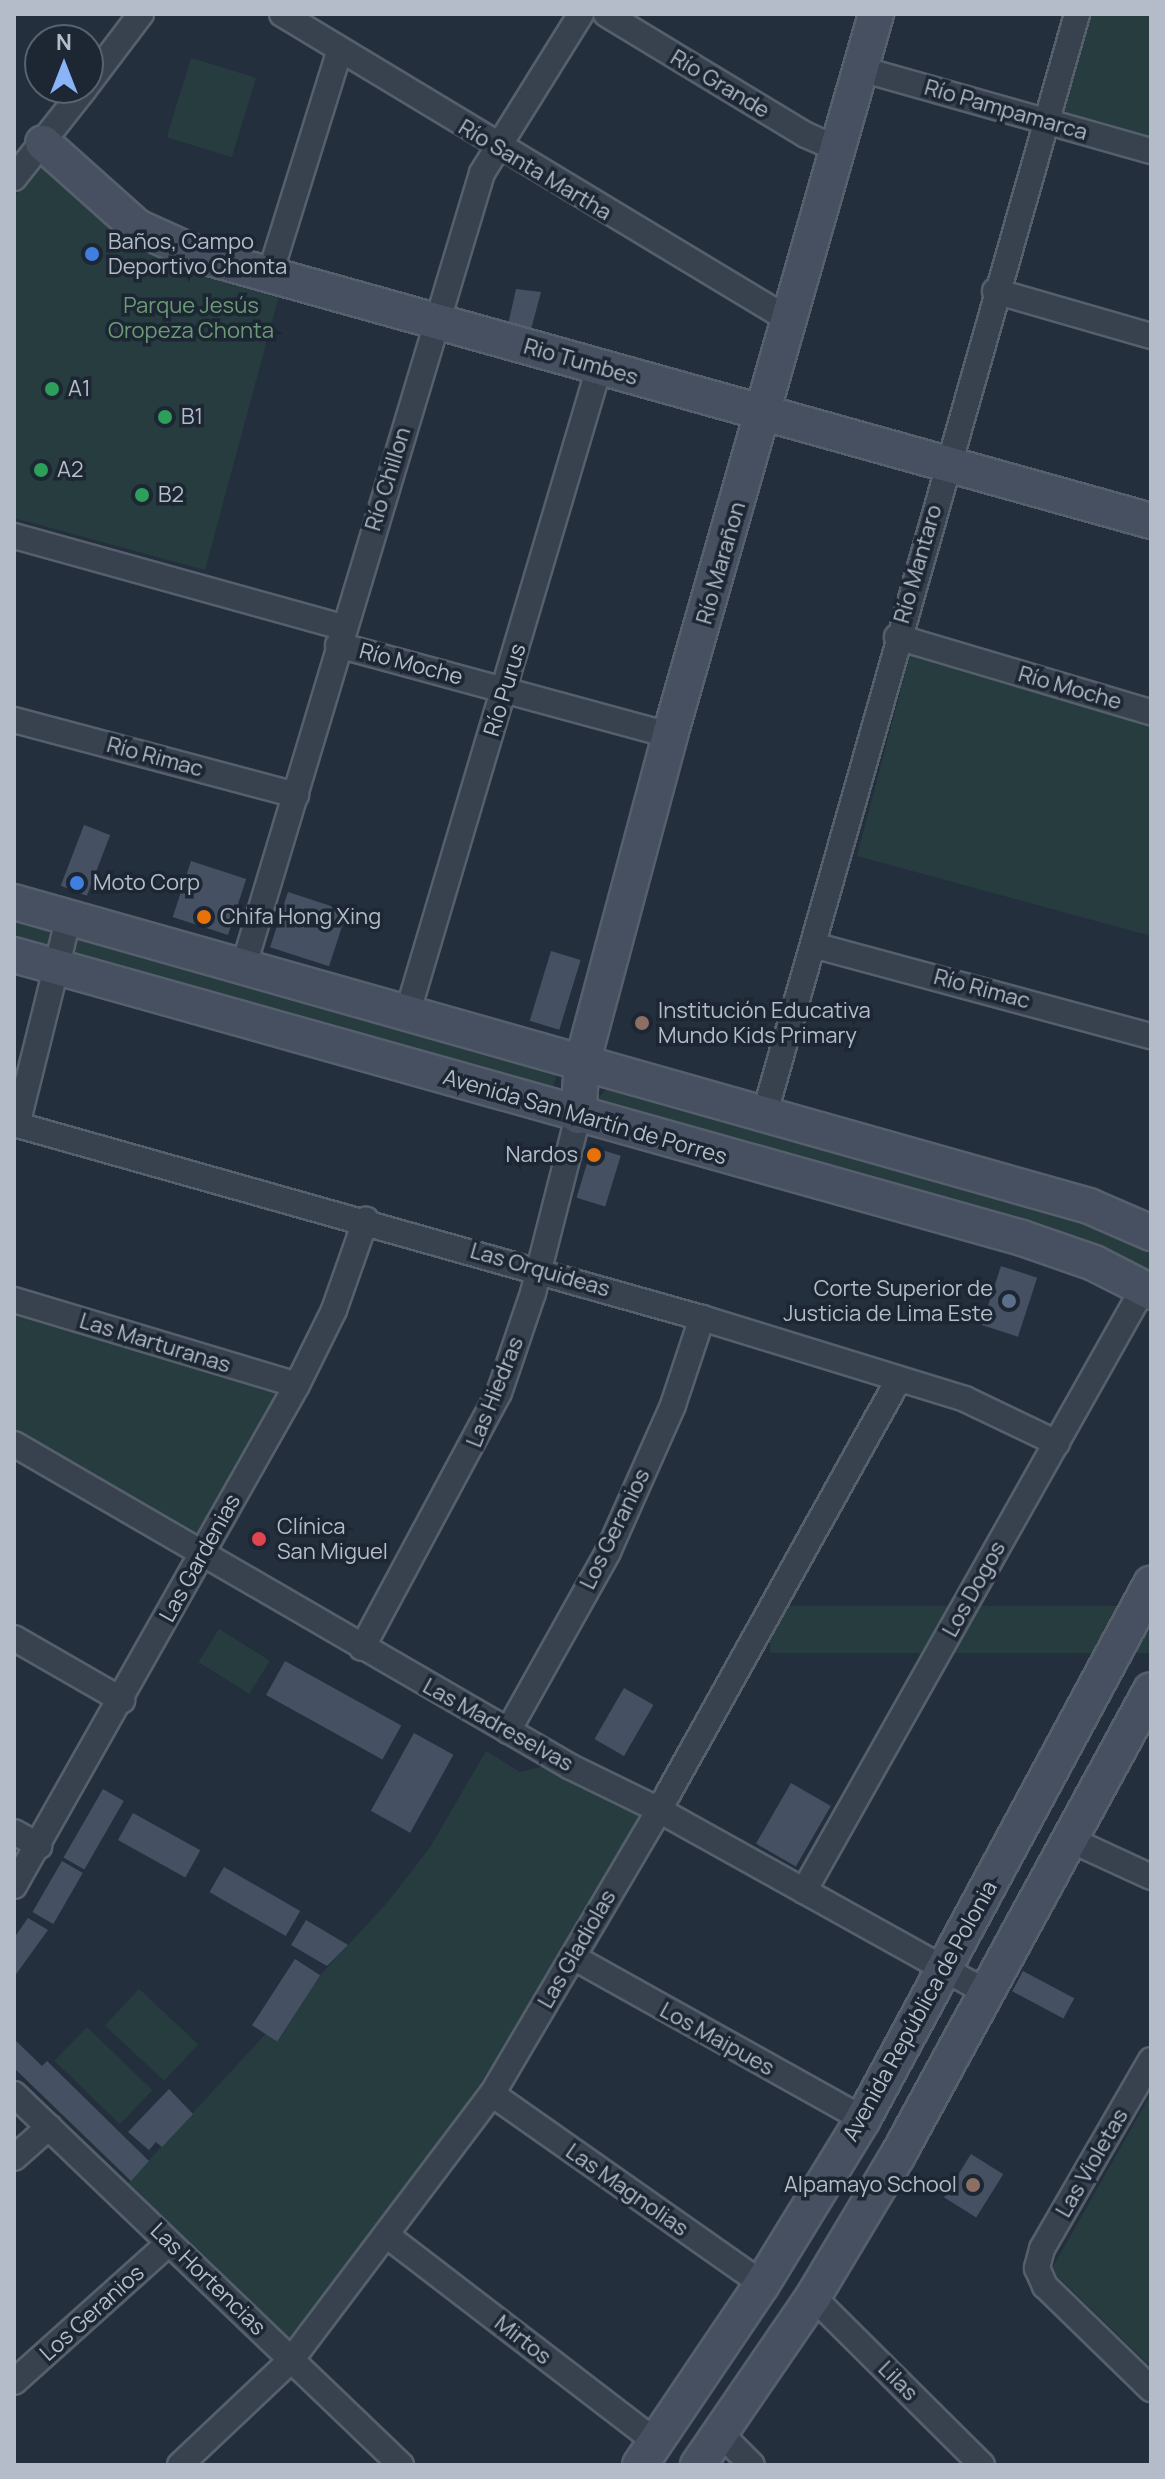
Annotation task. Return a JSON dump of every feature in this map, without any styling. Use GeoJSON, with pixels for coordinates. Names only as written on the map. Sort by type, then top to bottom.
{"type":"FeatureCollection","features":[{"type":"Feature","properties":{"kind":"main road","name":"Río Marañon"},"geometry":{"type":"LineString","coordinates":[[578,1116],[582,1064],[670,735],[765,413],[876,14]]}},
{"type":"Feature","properties":{"kind":"main road","name":"Rio Tumbes"},"geometry":{"type":"LineString","coordinates":[[43,143],[157,239],[599,368],[948,462],[1151,521]]}},
{"type":"Feature","properties":{"kind":"main road"},"geometry":{"type":"LineString","coordinates":[[14,902],[1089,1206],[1151,1233]]}},
{"type":"Feature","properties":{"kind":"main road","name":"Avenida San Martín de Porres"},"geometry":{"type":"LineString","coordinates":[[14,955],[578,1116],[1022,1238],[1148,1289]]}},
{"type":"Feature","properties":{"kind":"main road","name":"Avenida República de Polonia"},"geometry":{"type":"LineString","coordinates":[[648,2454],[762,2284],[863,2119],[945,1972],[1151,1584]]}},
{"type":"Feature","properties":{"kind":"main road"},"geometry":{"type":"LineString","coordinates":[[698,2465],[722,2435],[813,2297],[989,1994],[1151,1690]]}},
{"type":"Feature","properties":{"kind":"street"},"geometry":{"type":"LineString","coordinates":[[104,62],[141,14]]}},
{"type":"Feature","properties":{"kind":"street","name":"Río Santa Martha"},"geometry":{"type":"LineString","coordinates":[[282,14],[339,52],[791,321]]}},
{"type":"Feature","properties":{"kind":"street","name":"Río Chillon"},"geometry":{"type":"LineString","coordinates":[[244,965],[482,173],[581,14]]}},
{"type":"Feature","properties":{"kind":"street","name":"Río Grande"},"geometry":{"type":"LineString","coordinates":[[606,14],[806,135],[837,149]]}},
{"type":"Feature","properties":{"kind":"street","name":"Río Mantaro"},"geometry":{"type":"LineString","coordinates":[[764,1116],[995,291],[1077,14]]}},
{"type":"Feature","properties":{"kind":"street"},"geometry":{"type":"LineString","coordinates":[[270,274],[339,52]]}},
{"type":"Feature","properties":{"kind":"street","name":"Río Pampamarca"},"geometry":{"type":"LineString","coordinates":[[861,69],[1151,151]]}},
{"type":"Feature","properties":{"kind":"street"},"geometry":{"type":"LineString","coordinates":[[14,178],[72,104]]}},
{"type":"Feature","properties":{"kind":"street"},"geometry":{"type":"LineString","coordinates":[[995,291],[1151,336]]}},
{"type":"Feature","properties":{"kind":"street","name":"Río Purus"},"geometry":{"type":"LineString","coordinates":[[408,1011],[599,368]]}},
{"type":"Feature","properties":{"kind":"street","name":"Río Moche"},"geometry":{"type":"LineString","coordinates":[[14,536],[506,688],[670,735]]}},
{"type":"Feature","properties":{"kind":"street","name":"Río Moche"},"geometry":{"type":"LineString","coordinates":[[897,637],[1151,712]]}},
{"type":"Feature","properties":{"kind":"street","name":"Río Rimac"},"geometry":{"type":"LineString","coordinates":[[14,720],[296,795]]}},
{"type":"Feature","properties":{"kind":"street"},"geometry":{"type":"LineString","coordinates":[[16,1124],[69,917]]}},
{"type":"Feature","properties":{"kind":"street","name":"Río Rimac"},"geometry":{"type":"LineString","coordinates":[[813,945],[1151,1036]]}},
{"type":"Feature","properties":{"kind":"street","name":"Las Hiedras"},"geometry":{"type":"LineString","coordinates":[[362,1648],[499,1393],[539,1270],[578,1116]]}},
{"type":"Feature","properties":{"kind":"street","name":"Las Orquideas"},"geometry":{"type":"LineString","coordinates":[[16,1124],[366,1219],[702,1318],[965,1399],[1057,1443]]}},
{"type":"Feature","properties":{"kind":"street","name":"Las Gardenias"},"geometry":{"type":"LineString","coordinates":[[14,1886],[122,1700],[297,1385],[334,1310],[366,1219]]}},
{"type":"Feature","properties":{"kind":"street","name":"Los Dogos"},"geometry":{"type":"LineString","coordinates":[[804,1891],[1057,1443],[1148,1289]]}},
{"type":"Feature","properties":{"kind":"street","name":"Las Marturanas"},"geometry":{"type":"LineString","coordinates":[[14,1300],[297,1385]]}},
{"type":"Feature","properties":{"kind":"street","name":"Los Geranios"},"geometry":{"type":"LineString","coordinates":[[508,1731],[608,1552],[673,1405],[702,1318]]}},
{"type":"Feature","properties":{"kind":"street","name":"Las Gladiolas"},"geometry":{"type":"LineString","coordinates":[[180,2465],[292,2359],[389,2237],[492,2094],[659,1810],[899,1379]]}},
{"type":"Feature","properties":{"kind":"street","name":"Las Madreselvas"},"geometry":{"type":"LineString","coordinates":[[14,1444],[203,1551],[362,1648],[508,1731],[659,1810],[989,1994]]}},
{"type":"Feature","properties":{"kind":"street"},"geometry":{"type":"LineString","coordinates":[[14,1638],[122,1700]]}},
{"type":"Feature","properties":{"kind":"street"},"geometry":{"type":"LineString","coordinates":[[14,1832],[39,1846]]}},
{"type":"Feature","properties":{"kind":"street"},"geometry":{"type":"LineString","coordinates":[[1071,1840],[1151,1877]]}},
{"type":"Feature","properties":{"kind":"street","name":"Los Maipues"},"geometry":{"type":"LineString","coordinates":[[573,1957],[863,2119]]}},
{"type":"Feature","properties":{"kind":"street","name":"Las Violetas"},"geometry":{"type":"LineString","coordinates":[[1151,2060],[1042,2249],[1037,2268],[1045,2286],[1151,2389]]}},
{"type":"Feature","properties":{"kind":"street","name":"Las Hortencias"},"geometry":{"type":"LineString","coordinates":[[14,2094],[401,2465]]}},
{"type":"Feature","properties":{"kind":"street","name":"Las Magnolias"},"geometry":{"type":"LineString","coordinates":[[492,2094],[762,2284]]}},
{"type":"Feature","properties":{"kind":"street"},"geometry":{"type":"LineString","coordinates":[[14,2158],[49,2127]]}},
{"type":"Feature","properties":{"kind":"street","name":"Mirtos"},"geometry":{"type":"LineString","coordinates":[[389,2237],[648,2454]]}},
{"type":"Feature","properties":{"kind":"street","name":"Los Geranios"},"geometry":{"type":"LineString","coordinates":[[14,2382],[169,2243]]}},
{"type":"Feature","properties":{"kind":"street","name":"Lilas"},"geometry":{"type":"LineString","coordinates":[[813,2297],[982,2465]]}},
{"type":"Feature","properties":{"kind":"street"},"geometry":{"type":"LineString","coordinates":[[722,2435],[752,2465]]}},
{"type":"Feature","properties":{"kind":"green space"},"geometry":{"type":"Polygon","coordinates":[[[1091,14],[1151,14],[1151,137],[1061,112],[1091,14]]]}},
{"type":"Feature","properties":{"kind":"green space"},"geometry":{"type":"Polygon","coordinates":[[[191,58],[256,78],[232,157],[167,137],[191,58]]]}},
{"type":"Feature","properties":{"kind":"green space","name":"Parque Jesús Oropeza Chonta"},"geometry":{"type":"Polygon","coordinates":[[[40,161],[280,292],[205,570],[14,518],[14,197],[40,161]]]}},
{"type":"Feature","properties":{"kind":"green space"},"geometry":{"type":"Polygon","coordinates":[[[911,651],[1151,721],[1151,936],[857,856],[911,651]]]}},
{"type":"Feature","properties":{"kind":"green space"},"geometry":{"type":"Polygon","coordinates":[[[14,917],[52,928],[49,950],[14,945],[14,917]]]}},
{"type":"Feature","properties":{"kind":"green space"},"geometry":{"type":"Polygon","coordinates":[[[75,933],[558,1071],[549,1100],[67,962],[75,933]]]}},
{"type":"Feature","properties":{"kind":"green space"},"geometry":{"type":"Polygon","coordinates":[[[611,1085],[1119,1232],[1151,1250],[1151,1284],[599,1110],[599,1097],[611,1085]]]}},
{"type":"Feature","properties":{"kind":"green space"},"geometry":{"type":"Polygon","coordinates":[[[14,1312],[284,1393],[203,1539],[14,1433],[14,1312]]]}},
{"type":"Feature","properties":{"kind":"green space"},"geometry":{"type":"Polygon","coordinates":[[[770,1606],[1151,1606],[1151,1653],[770,1653],[770,1606]]]}},
{"type":"Feature","properties":{"kind":"green space"},"geometry":{"type":"Polygon","coordinates":[[[219,1629],[270,1661],[249,1694],[198,1662],[219,1629]]]}},
{"type":"Feature","properties":{"kind":"green space"},"geometry":{"type":"Polygon","coordinates":[[[486,1751],[520,1772],[554,1764],[645,1813],[479,2086],[371,2245],[290,2346],[127,2184],[386,1904],[429,1849],[486,1751]]]}},
{"type":"Feature","properties":{"kind":"green space"},"geometry":{"type":"Polygon","coordinates":[[[139,1989],[198,2044],[164,2081],[105,2026],[139,1989]]]}},
{"type":"Feature","properties":{"kind":"green space"},"geometry":{"type":"Polygon","coordinates":[[[87,2027],[152,2090],[120,2124],[54,2061],[87,2027]]]}},
{"type":"Feature","properties":{"kind":"green space"},"geometry":{"type":"Polygon","coordinates":[[[1151,2094],[1151,2367],[1051,2270],[1151,2094]]]}},
{"type":"Feature","properties":{"kind":"building"},"geometry":{"type":"Polygon","coordinates":[[[516,289],[541,292],[529,337],[506,334],[516,289]]]}},
{"type":"Feature","properties":{"kind":"building"},"geometry":{"type":"Polygon","coordinates":[[[84,825],[110,835],[87,896],[61,886],[84,825]]]}},
{"type":"Feature","properties":{"kind":"building"},"geometry":{"type":"Polygon","coordinates":[[[191,861],[246,879],[228,935],[173,917],[191,861]]]}},
{"type":"Feature","properties":{"kind":"building"},"geometry":{"type":"Polygon","coordinates":[[[288,892],[347,911],[329,966],[270,947],[288,892]]]}},
{"type":"Feature","properties":{"kind":"building"},"geometry":{"type":"Polygon","coordinates":[[[551,951],[581,960],[559,1030],[530,1021],[551,951]]]}},
{"type":"Feature","properties":{"kind":"building"},"geometry":{"type":"Polygon","coordinates":[[[592,1147],[621,1156],[605,1206],[577,1198],[592,1147]]]}},
{"type":"Feature","properties":{"kind":"building","name":"Corte Superior de Justicia de Lima Este"},"geometry":{"type":"Polygon","coordinates":[[[1001,1266],[1037,1278],[1018,1337],[982,1325],[1001,1266]]]}},
{"type":"Feature","properties":{"kind":"building"},"geometry":{"type":"Polygon","coordinates":[[[285,1661],[401,1725],[382,1760],[266,1695],[285,1661]]]}},
{"type":"Feature","properties":{"kind":"building"},"geometry":{"type":"Polygon","coordinates":[[[624,1688],[653,1705],[624,1756],[594,1739],[624,1688]]]}},
{"type":"Feature","properties":{"kind":"building"},"geometry":{"type":"Polygon","coordinates":[[[414,1733],[453,1755],[410,1833],[371,1811],[414,1733]]]}},
{"type":"Feature","properties":{"kind":"building"},"geometry":{"type":"Polygon","coordinates":[[[791,1783],[831,1806],[796,1867],[756,1844],[791,1783]]]}},
{"type":"Feature","properties":{"kind":"building"},"geometry":{"type":"Polygon","coordinates":[[[103,1789],[124,1801],[84,1869],[64,1857],[103,1789]]]}},
{"type":"Feature","properties":{"kind":"building"},"geometry":{"type":"Polygon","coordinates":[[[133,1813],[200,1850],[185,1877],[118,1840],[133,1813]]]}},
{"type":"Feature","properties":{"kind":"building"},"geometry":{"type":"Polygon","coordinates":[[[62,1861],[83,1873],[53,1924],[32,1912],[62,1861]]]}},
{"type":"Feature","properties":{"kind":"building"},"geometry":{"type":"Polygon","coordinates":[[[224,1867],[300,1911],[286,1936],[210,1892],[224,1867]]]}},
{"type":"Feature","properties":{"kind":"building"},"geometry":{"type":"Polygon","coordinates":[[[28,1918],[48,1930],[14,1977],[14,1938],[28,1918]]]}},
{"type":"Feature","properties":{"kind":"building"},"geometry":{"type":"Polygon","coordinates":[[[306,1920],[348,1945],[327,1966],[291,1945],[306,1920]]]}},
{"type":"Feature","properties":{"kind":"building"},"geometry":{"type":"Polygon","coordinates":[[[295,1959],[320,1975],[277,2042],[252,2025],[295,1959]]]}},
{"type":"Feature","properties":{"kind":"building"},"geometry":{"type":"Polygon","coordinates":[[[1023,1971],[1074,1998],[1063,2019],[1012,1991],[1023,1971]]]}},
{"type":"Feature","properties":{"kind":"building"},"geometry":{"type":"Polygon","coordinates":[[[14,2039],[42,2066],[47,2061],[149,2161],[131,2181],[14,2068],[14,2039]]]}},
{"type":"Feature","properties":{"kind":"building"},"geometry":{"type":"Polygon","coordinates":[[[169,2089],[193,2114],[162,2147],[156,2142],[149,2150],[128,2132],[169,2089]]]}},
{"type":"Feature","properties":{"kind":"building","name":"Alpamayo School"},"geometry":{"type":"Polygon","coordinates":[[[971,2154],[1003,2174],[976,2217],[944,2197],[971,2154]]]}},
{"type":"Feature","properties":{"kind":"place","name":"Baños, Campo Deportivo Chonta"},"geometry":{"type":"Point","coordinates":[92,254]}},
{"type":"Feature","properties":{"kind":"place","name":"A1"},"geometry":{"type":"Point","coordinates":[52,389]}},
{"type":"Feature","properties":{"kind":"place","name":"B1"},"geometry":{"type":"Point","coordinates":[165,417]}},
{"type":"Feature","properties":{"kind":"place","name":"A2"},"geometry":{"type":"Point","coordinates":[41,470]}},
{"type":"Feature","properties":{"kind":"place","name":"B2"},"geometry":{"type":"Point","coordinates":[142,495]}},
{"type":"Feature","properties":{"kind":"place","name":"Moto Corp"},"geometry":{"type":"Point","coordinates":[77,883]}},
{"type":"Feature","properties":{"kind":"place","name":"Chifa Hong Xing"},"geometry":{"type":"Point","coordinates":[204,917]}},
{"type":"Feature","properties":{"kind":"place","name":"Institución Educativa Mundo Kids Primary"},"geometry":{"type":"Point","coordinates":[642,1023]}},
{"type":"Feature","properties":{"kind":"place","name":"Nardos"},"geometry":{"type":"Point","coordinates":[594,1155]}},
{"type":"Feature","properties":{"kind":"place","name":"Corte Superior de Justicia de Lima Este"},"geometry":{"type":"Point","coordinates":[1009,1301]}},
{"type":"Feature","properties":{"kind":"place","name":"Clínica San Miguel"},"geometry":{"type":"Point","coordinates":[259,1539]}},
{"type":"Feature","properties":{"kind":"place","name":"Alpamayo School"},"geometry":{"type":"Point","coordinates":[973,2185]}}]}
